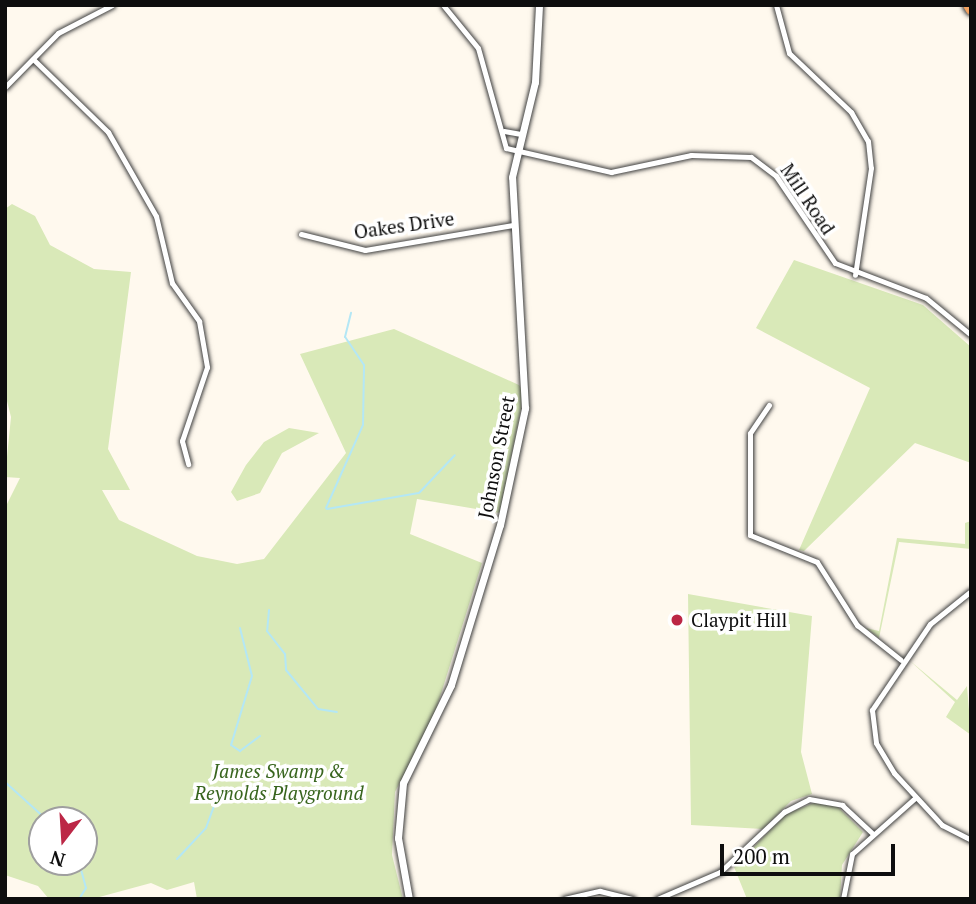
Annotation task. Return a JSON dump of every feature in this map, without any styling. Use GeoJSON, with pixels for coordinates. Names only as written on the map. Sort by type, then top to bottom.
{"type":"FeatureCollection","features":[{"type":"Feature","properties":{"kind":"highway"},"geometry":{"type":"LineString","coordinates":[[968,5],[971,10]]}},
{"type":"Feature","properties":{"kind":"street"},"geometry":{"type":"LineString","coordinates":[[5,87],[72,23],[112,5]]}},
{"type":"Feature","properties":{"kind":"street"},"geometry":{"type":"LineString","coordinates":[[443,5],[478,48],[506,148],[516,153]]}},
{"type":"Feature","properties":{"kind":"street","name":"Johnson Street"},"geometry":{"type":"LineString","coordinates":[[409,899],[398,838],[403,783],[451,685],[500,525],[525,408],[513,225],[516,153],[539,53],[539,5]]}},
{"type":"Feature","properties":{"kind":"street"},"geometry":{"type":"LineString","coordinates":[[776,5],[789,53],[851,111],[868,141],[866,218],[855,275]]}},
{"type":"Feature","properties":{"kind":"street"},"geometry":{"type":"LineString","coordinates":[[33,59],[108,132],[156,216],[172,283],[199,320],[207,367],[182,441],[188,464]]}},
{"type":"Feature","properties":{"kind":"street"},"geometry":{"type":"LineString","coordinates":[[503,131],[521,134]]}},
{"type":"Feature","properties":{"kind":"street","name":"Mill Road"},"geometry":{"type":"LineString","coordinates":[[516,153],[611,172],[691,155],[751,157],[776,176],[822,250],[855,275],[926,298],[971,335]]}},
{"type":"Feature","properties":{"kind":"street","name":"Oakes Drive"},"geometry":{"type":"LineString","coordinates":[[301,234],[365,250],[513,225]]}},
{"type":"Feature","properties":{"kind":"street"},"geometry":{"type":"LineString","coordinates":[[769,405],[750,433],[750,535],[817,562],[857,625],[901,660]]}},
{"type":"Feature","properties":{"kind":"street"},"geometry":{"type":"LineString","coordinates":[[971,591],[947,605],[901,660],[877,695],[872,717],[880,753],[915,798],[942,825],[971,840]]}},
{"type":"Feature","properties":{"kind":"street"},"geometry":{"type":"LineString","coordinates":[[842,899],[848,861],[872,833],[915,798]]}},
{"type":"Feature","properties":{"kind":"street"},"geometry":{"type":"LineString","coordinates":[[657,899],[720,872],[784,812],[809,799],[842,805],[872,833]]}},
{"type":"Feature","properties":{"kind":"street"},"geometry":{"type":"LineString","coordinates":[[564,899],[600,891],[633,899]]}},
{"type":"Feature","properties":{"kind":"green space","name":"James Swamp & Reynolds Playground"},"geometry":{"type":"Polygon","coordinates":[[[12,204],[35,216],[50,245],[94,269],[131,272],[108,449],[130,490],[102,490],[119,520],[197,556],[237,564],[264,559],[346,453],[300,354],[394,329],[519,385],[524,393],[500,513],[417,499],[410,534],[482,563],[434,716],[395,792],[392,855],[403,899],[197,899],[194,882],[167,890],[151,883],[92,899],[49,899],[38,886],[5,875],[5,508],[20,478],[5,477],[11,417],[5,393],[5,209],[12,204]]]}},
{"type":"Feature","properties":{"kind":"green space"},"geometry":{"type":"Polygon","coordinates":[[[794,260],[923,305],[971,347],[971,463],[915,443],[804,551],[799,550],[870,388],[756,328],[794,260]]]}},
{"type":"Feature","properties":{"kind":"green space"},"geometry":{"type":"Polygon","coordinates":[[[289,428],[319,433],[282,453],[260,493],[237,501],[231,492],[246,465],[264,442],[289,428]]]}},
{"type":"Feature","properties":{"kind":"green space"},"geometry":{"type":"Polygon","coordinates":[[[971,521],[971,549],[899,542],[879,638],[866,628],[879,631],[897,538],[965,544],[965,523],[971,521]]]}},
{"type":"Feature","properties":{"kind":"green space"},"geometry":{"type":"Polygon","coordinates":[[[688,594],[812,616],[801,752],[812,794],[791,801],[763,829],[691,825],[688,594]]]}},
{"type":"Feature","properties":{"kind":"green space"},"geometry":{"type":"Polygon","coordinates":[[[909,660],[957,700],[967,686],[971,735],[946,717],[955,702],[909,660]]]}},
{"type":"Feature","properties":{"kind":"green space"},"geometry":{"type":"Polygon","coordinates":[[[816,802],[837,806],[863,832],[842,865],[840,899],[747,899],[734,867],[786,814],[816,802]]]}},
{"type":"Feature","properties":{"kind":"waterway"},"geometry":{"type":"LineString","coordinates":[[326,508],[363,425],[364,365],[345,337],[351,313]]}},
{"type":"Feature","properties":{"kind":"waterway"},"geometry":{"type":"LineString","coordinates":[[327,509],[419,493],[455,455]]}},
{"type":"Feature","properties":{"kind":"waterway"},"geometry":{"type":"LineString","coordinates":[[269,610],[267,631],[285,654],[286,670],[318,709],[337,712]]}},
{"type":"Feature","properties":{"kind":"waterway"},"geometry":{"type":"LineString","coordinates":[[240,628],[252,676],[231,745],[240,751],[260,736]]}},
{"type":"Feature","properties":{"kind":"waterway"},"geometry":{"type":"LineString","coordinates":[[5,782],[32,806]]}},
{"type":"Feature","properties":{"kind":"waterway"},"geometry":{"type":"LineString","coordinates":[[177,859],[206,828],[214,806]]}},
{"type":"Feature","properties":{"kind":"waterway"},"geometry":{"type":"LineString","coordinates":[[79,899],[86,888],[83,876]]}},
{"type":"Feature","properties":{"kind":"place","name":"Claypit Hill"},"geometry":{"type":"Point","coordinates":[677,620]}}]}
